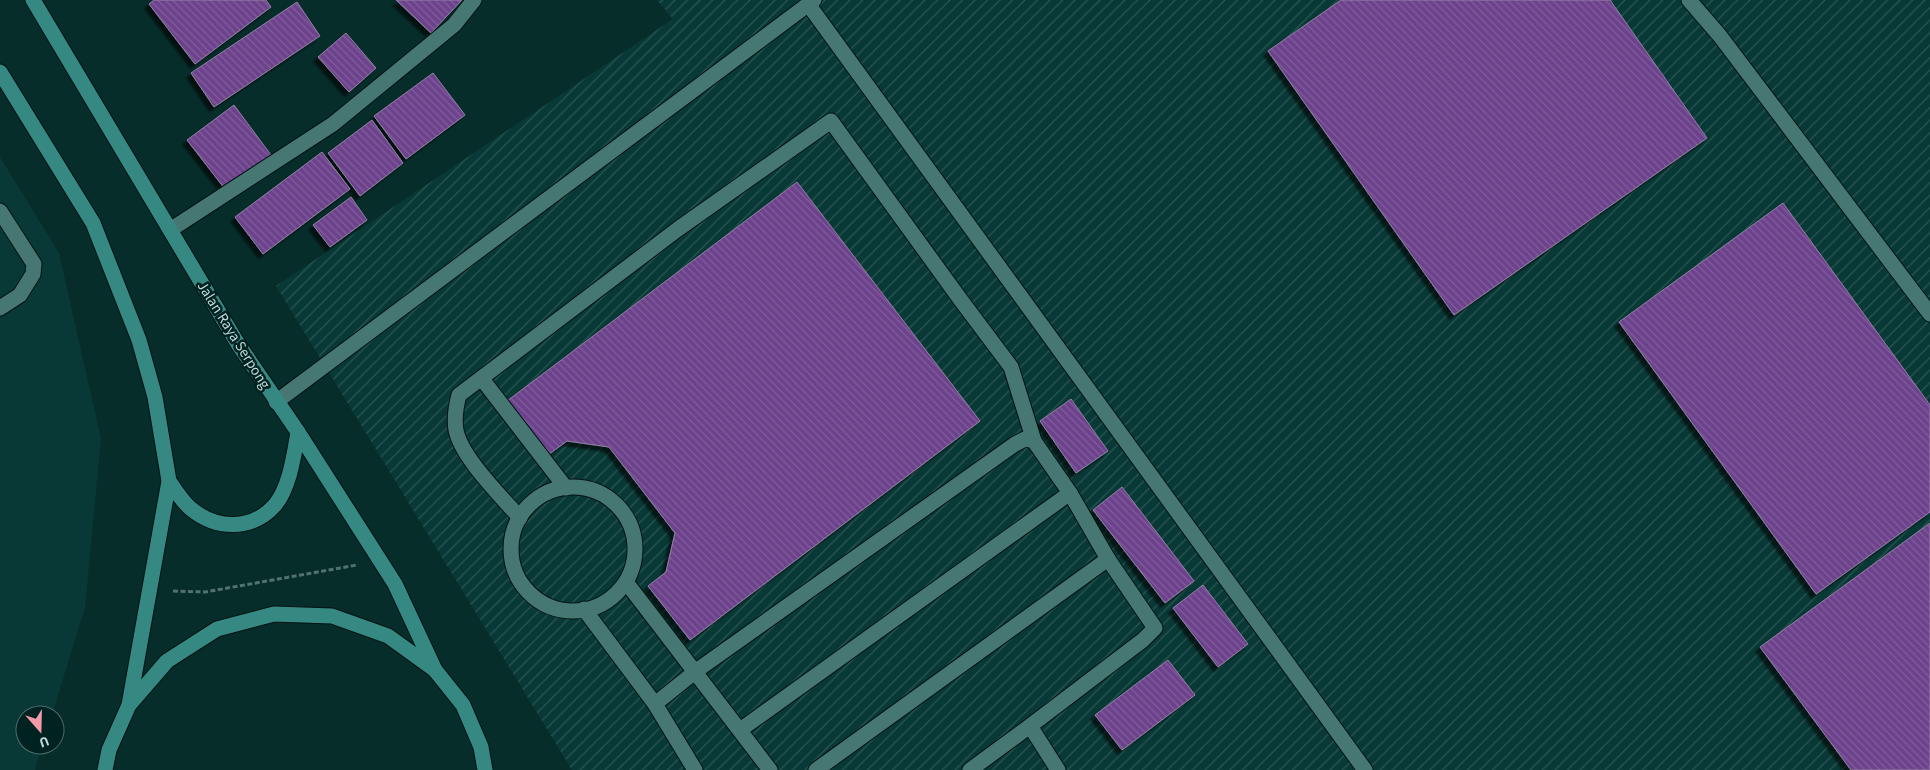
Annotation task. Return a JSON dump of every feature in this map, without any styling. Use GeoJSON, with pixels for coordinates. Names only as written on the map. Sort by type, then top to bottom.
{"type":"FeatureCollection","features":[{"type":"Feature","properties":{"kind":"main road","name":"Jalan Raya Serpong"},"geometry":{"type":"LineString","coordinates":[[33,0],[238,344],[298,432],[395,584],[435,670]]}},
{"type":"Feature","properties":{"kind":"main road"},"geometry":{"type":"LineString","coordinates":[[0,72],[93,223],[139,340],[154,397],[169,482],[129,706],[109,750],[105,770]]}},
{"type":"Feature","properties":{"kind":"main road"},"geometry":{"type":"LineString","coordinates":[[169,482],[190,508],[212,522],[234,525],[257,521],[276,504],[288,481],[298,432]]}},
{"type":"Feature","properties":{"kind":"main road"},"geometry":{"type":"LineString","coordinates":[[129,706],[167,661],[217,629],[274,614],[332,616],[388,636],[435,670],[463,706],[482,747],[498,770]]}},
{"type":"Feature","properties":{"kind":"main road"},"geometry":{"type":"LineString","coordinates":[[482,747],[486,770]]}},
{"type":"Feature","properties":{"kind":"street"},"geometry":{"type":"LineString","coordinates":[[170,230],[333,124],[454,25],[474,0]]}},
{"type":"Feature","properties":{"kind":"street"},"geometry":{"type":"LineString","coordinates":[[1689,0],[1720,36],[1930,314]]}},
{"type":"Feature","properties":{"kind":"street"},"geometry":{"type":"LineString","coordinates":[[276,402],[811,2],[1364,770]]}},
{"type":"Feature","properties":{"kind":"street"},"geometry":{"type":"LineString","coordinates":[[520,518],[463,450],[456,430],[456,408],[460,395],[678,229],[831,121],[960,300],[1011,367],[1034,441],[1070,493],[1108,559],[1155,628],[1143,640],[970,770]]}},
{"type":"Feature","properties":{"kind":"street"},"geometry":{"type":"LineString","coordinates":[[0,211],[34,264],[33,274],[20,296],[0,308]]}},
{"type":"Feature","properties":{"kind":"street"},"geometry":{"type":"LineString","coordinates":[[482,379],[566,488]]}},
{"type":"Feature","properties":{"kind":"street"},"geometry":{"type":"LineString","coordinates":[[655,704],[696,671],[1015,444],[1025,439],[1034,441]]}},
{"type":"Feature","properties":{"kind":"street"},"geometry":{"type":"LineString","coordinates":[[566,488],[581,488],[596,491],[610,498],[630,522],[634,537],[633,568],[626,582],[615,594],[600,604],[584,610],[567,610],[549,606],[534,597],[522,584],[514,569],[513,534],[520,518],[532,503],[548,492],[566,488]]}},
{"type":"Feature","properties":{"kind":"street"},"geometry":{"type":"LineString","coordinates":[[740,730],[1070,493]]}},
{"type":"Feature","properties":{"kind":"street"},"geometry":{"type":"LineString","coordinates":[[816,770],[1108,559]]}},
{"type":"Feature","properties":{"kind":"street"},"geometry":{"type":"LineString","coordinates":[[626,582],[770,770]]}},
{"type":"Feature","properties":{"kind":"street"},"geometry":{"type":"LineString","coordinates":[[584,610],[655,704],[695,770]]}},
{"type":"Feature","properties":{"kind":"street"},"geometry":{"type":"LineString","coordinates":[[1030,726],[1058,770]]}},
{"type":"Feature","properties":{"kind":"path"},"geometry":{"type":"LineString","coordinates":[[150,590],[205,592],[356,566],[375,554]]}},
{"type":"Feature","properties":{"kind":"shaded area"},"geometry":{"type":"Polygon","coordinates":[[[657,0],[1930,0],[1930,770],[572,770],[276,286],[673,19],[657,0]]]}},
{"type":"Feature","properties":{"kind":"shaded area"},"geometry":{"type":"Polygon","coordinates":[[[0,157],[59,253],[101,439],[85,607],[55,705],[15,705],[15,755],[39,755],[35,770],[0,770],[0,157]]]}},
{"type":"Feature","properties":{"kind":"building"},"geometry":{"type":"Polygon","coordinates":[[[154,0],[266,0],[271,7],[195,64],[149,4],[154,0]]]}},
{"type":"Feature","properties":{"kind":"building"},"geometry":{"type":"Polygon","coordinates":[[[396,0],[462,0],[431,33],[396,0]]]}},
{"type":"Feature","properties":{"kind":"building"},"geometry":{"type":"Polygon","coordinates":[[[1341,0],[1610,0],[1707,138],[1454,315],[1268,51],[1341,0]]]}},
{"type":"Feature","properties":{"kind":"building"},"geometry":{"type":"Polygon","coordinates":[[[297,2],[320,36],[214,107],[191,73],[297,2]]]}},
{"type":"Feature","properties":{"kind":"building"},"geometry":{"type":"Polygon","coordinates":[[[346,33],[376,68],[349,92],[318,57],[346,33]]]}},
{"type":"Feature","properties":{"kind":"building"},"geometry":{"type":"Polygon","coordinates":[[[433,73],[465,115],[406,159],[374,116],[433,73]]]}},
{"type":"Feature","properties":{"kind":"building"},"geometry":{"type":"Polygon","coordinates":[[[234,105],[271,155],[225,189],[187,140],[234,105]]]}},
{"type":"Feature","properties":{"kind":"building"},"geometry":{"type":"Polygon","coordinates":[[[372,120],[403,163],[360,196],[328,153],[372,120]]]}},
{"type":"Feature","properties":{"kind":"building"},"geometry":{"type":"Polygon","coordinates":[[[322,152],[350,189],[263,254],[235,217],[322,152]]]}},
{"type":"Feature","properties":{"kind":"building"},"geometry":{"type":"Polygon","coordinates":[[[797,182],[980,421],[690,640],[648,586],[666,572],[675,533],[609,447],[567,441],[548,455],[507,401],[797,182]]]}},
{"type":"Feature","properties":{"kind":"building"},"geometry":{"type":"Polygon","coordinates":[[[351,197],[367,220],[330,247],[313,225],[351,197]]]}},
{"type":"Feature","properties":{"kind":"building"},"geometry":{"type":"Polygon","coordinates":[[[1783,203],[1930,405],[1930,512],[1816,594],[1619,322],[1783,203]]]}},
{"type":"Feature","properties":{"kind":"building"},"geometry":{"type":"Polygon","coordinates":[[[1071,399],[1108,451],[1076,473],[1040,421],[1071,399]]]}},
{"type":"Feature","properties":{"kind":"building"},"geometry":{"type":"Polygon","coordinates":[[[1122,487],[1194,581],[1165,603],[1093,510],[1122,487]]]}},
{"type":"Feature","properties":{"kind":"building"},"geometry":{"type":"Polygon","coordinates":[[[1930,523],[1930,770],[1851,770],[1760,647],[1930,523]]]}},
{"type":"Feature","properties":{"kind":"building"},"geometry":{"type":"Polygon","coordinates":[[[1203,585],[1248,644],[1218,667],[1173,608],[1203,585]]]}},
{"type":"Feature","properties":{"kind":"building"},"geometry":{"type":"Polygon","coordinates":[[[1168,660],[1195,695],[1122,750],[1095,715],[1168,660]]]}}]}
